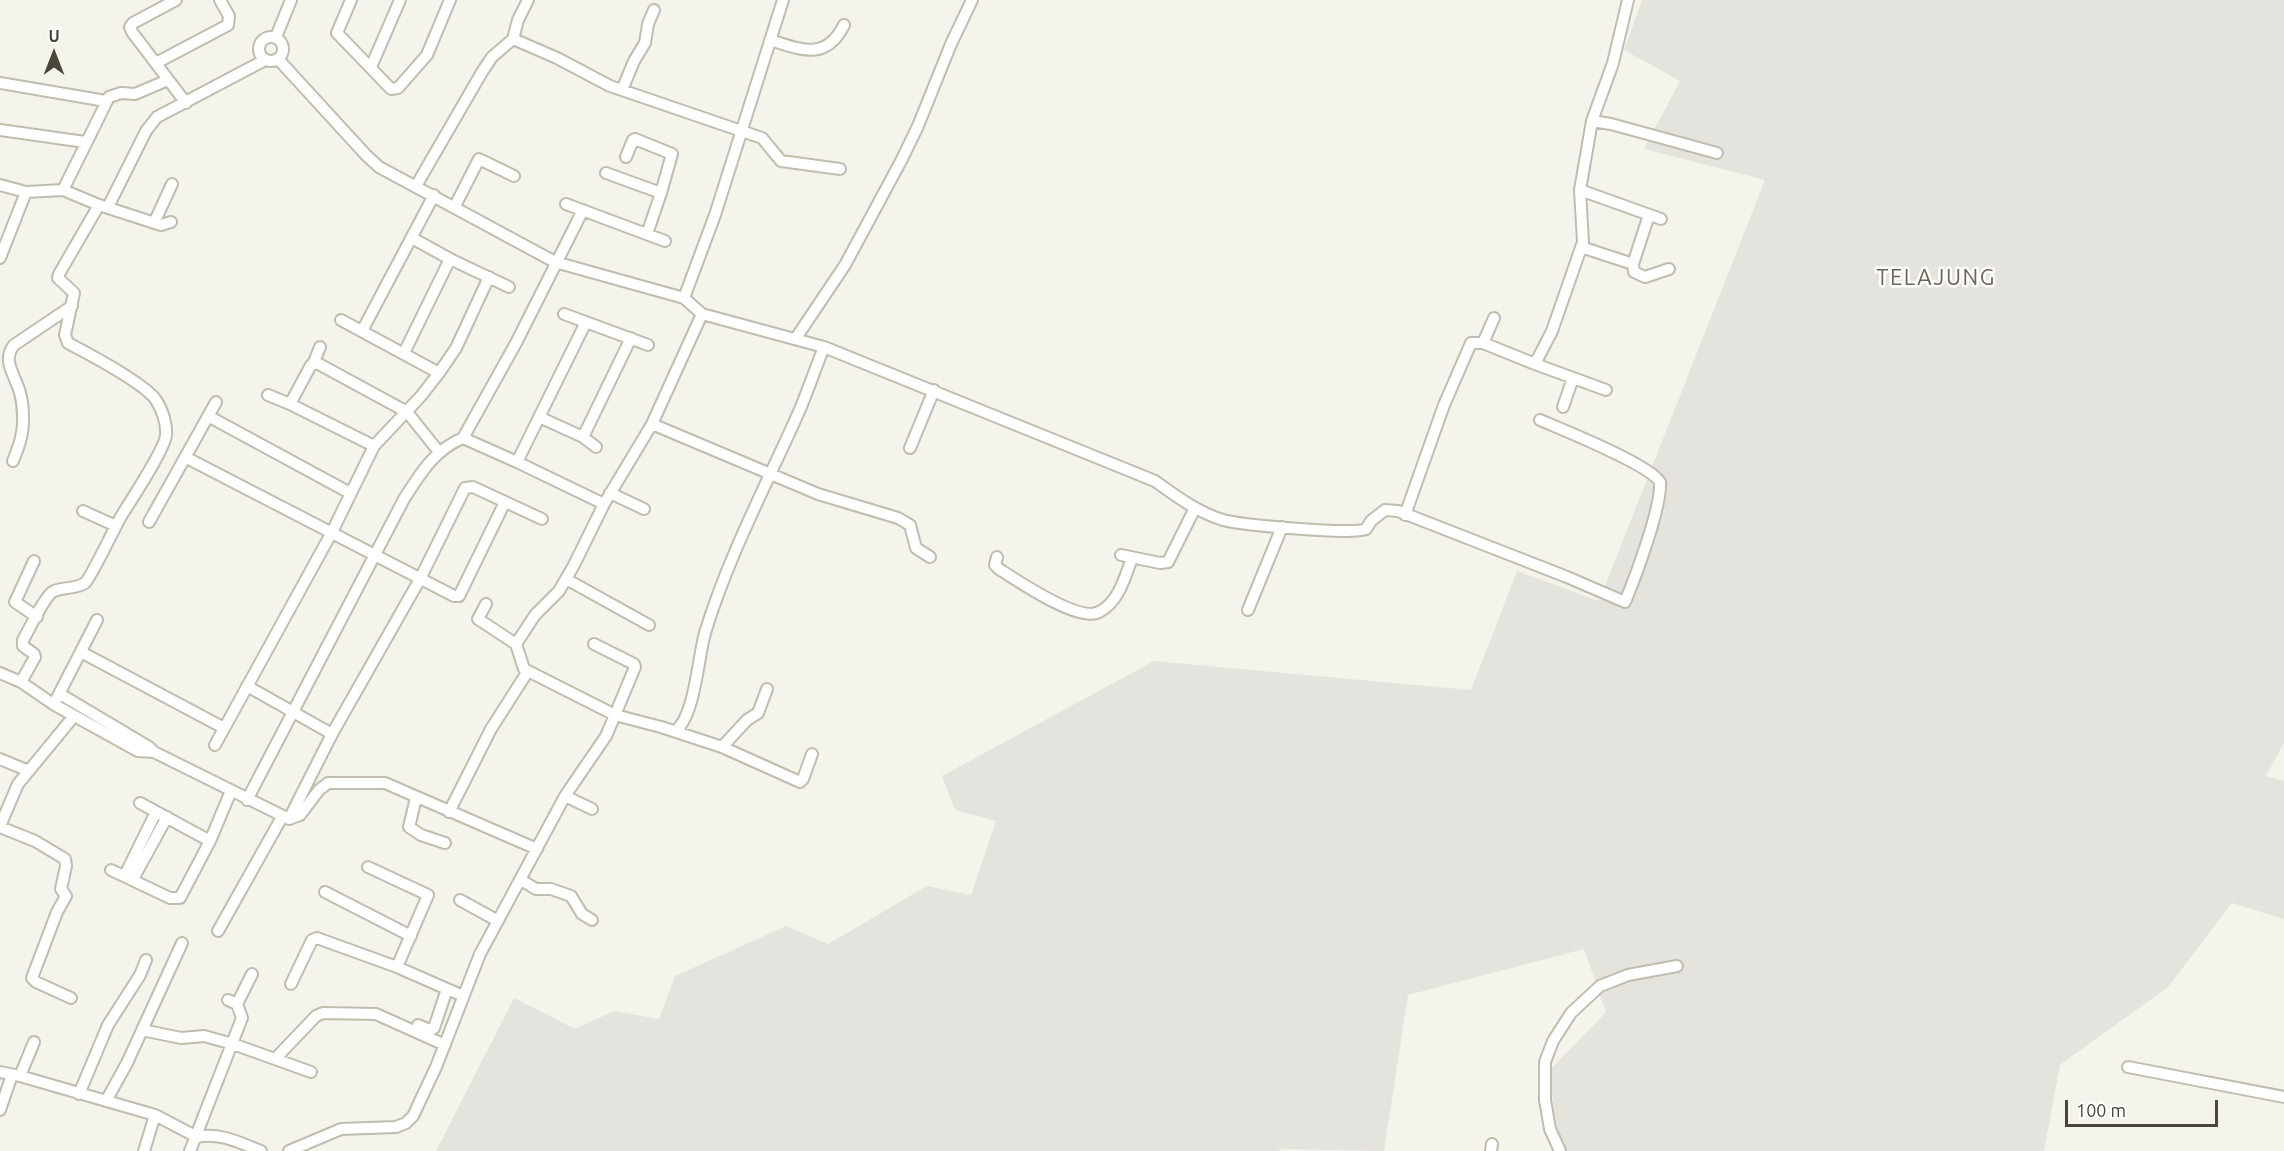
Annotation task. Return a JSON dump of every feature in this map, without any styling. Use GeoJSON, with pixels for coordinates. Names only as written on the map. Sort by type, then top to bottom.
{"type":"FeatureCollection","features":[{"type":"Feature","properties":{"kind":"street"},"geometry":{"type":"LineString","coordinates":[[176,0],[130,25],[132,32],[186,103]]}},
{"type":"Feature","properties":{"kind":"street"},"geometry":{"type":"LineString","coordinates":[[156,63],[228,25],[230,16],[220,0]]}},
{"type":"Feature","properties":{"kind":"street"},"geometry":{"type":"LineString","coordinates":[[276,38],[291,0]]}},
{"type":"Feature","properties":{"kind":"street"},"geometry":{"type":"LineString","coordinates":[[351,0],[336,33],[391,90],[398,88],[427,55],[450,0]]}},
{"type":"Feature","properties":{"kind":"street"},"geometry":{"type":"LineString","coordinates":[[371,67],[400,0]]}},
{"type":"Feature","properties":{"kind":"street"},"geometry":{"type":"LineString","coordinates":[[416,186],[482,72],[492,57],[513,39],[518,20],[528,0]]}},
{"type":"Feature","properties":{"kind":"street"},"geometry":{"type":"LineString","coordinates":[[684,298],[719,204],[783,0]]}},
{"type":"Feature","properties":{"kind":"street"},"geometry":{"type":"LineString","coordinates":[[796,338],[845,265],[901,162],[972,0]]}},
{"type":"Feature","properties":{"kind":"street"},"geometry":{"type":"LineString","coordinates":[[1535,364],[1552,331],[1583,242],[1580,190],[1592,122],[1613,63],[1628,0]]}},
{"type":"Feature","properties":{"kind":"street"},"geometry":{"type":"LineString","coordinates":[[622,90],[634,61],[645,43],[648,24],[654,10]]}},
{"type":"Feature","properties":{"kind":"street"},"geometry":{"type":"LineString","coordinates":[[770,40],[800,49],[820,50],[831,45],[844,25]]}},
{"type":"Feature","properties":{"kind":"street"},"geometry":{"type":"LineString","coordinates":[[21,682],[34,657],[34,654],[22,646],[23,640],[46,596],[54,590],[75,587],[86,582],[164,442],[166,434],[159,406],[149,393],[119,372],[68,343],[65,335],[74,293],[58,278],[59,274],[104,206],[151,123],[163,114],[265,60],[278,59],[283,48],[276,38],[267,37],[260,42],[258,50],[265,60]]}},
{"type":"Feature","properties":{"kind":"street"},"geometry":{"type":"LineString","coordinates":[[513,39],[622,90],[762,138],[781,161],[840,169]]}},
{"type":"Feature","properties":{"kind":"street"},"geometry":{"type":"LineString","coordinates":[[278,59],[379,167],[555,262],[684,298],[702,314],[825,347],[1155,481],[1195,508],[1223,520],[1356,532],[1366,529],[1371,521],[1385,510],[1398,511],[1625,602],[1656,508],[1660,482],[1657,477],[1621,457],[1540,420]]}},
{"type":"Feature","properties":{"kind":"street"},"geometry":{"type":"LineString","coordinates":[[63,190],[106,101],[112,96],[121,93],[135,94],[168,80]]}},
{"type":"Feature","properties":{"kind":"street"},"geometry":{"type":"LineString","coordinates":[[0,83],[106,101]]}},
{"type":"Feature","properties":{"kind":"street"},"geometry":{"type":"LineString","coordinates":[[1592,122],[1611,124],[1717,153]]}},
{"type":"Feature","properties":{"kind":"street"},"geometry":{"type":"LineString","coordinates":[[0,130],[85,142]]}},
{"type":"Feature","properties":{"kind":"street"},"geometry":{"type":"LineString","coordinates":[[627,157],[635,139],[672,154],[662,193],[647,234]]}},
{"type":"Feature","properties":{"kind":"street"},"geometry":{"type":"LineString","coordinates":[[454,206],[478,159],[514,176]]}},
{"type":"Feature","properties":{"kind":"street"},"geometry":{"type":"LineString","coordinates":[[606,173],[662,193]]}},
{"type":"Feature","properties":{"kind":"street"},"geometry":{"type":"LineString","coordinates":[[154,223],[172,184]]}},
{"type":"Feature","properties":{"kind":"street"},"geometry":{"type":"LineString","coordinates":[[0,185],[26,192],[63,190],[154,223],[161,225],[171,222]]}},
{"type":"Feature","properties":{"kind":"street"},"geometry":{"type":"LineString","coordinates":[[1580,190],[1661,219]]}},
{"type":"Feature","properties":{"kind":"street"},"geometry":{"type":"LineString","coordinates":[[0,258],[26,192]]}},
{"type":"Feature","properties":{"kind":"street"},"geometry":{"type":"LineString","coordinates":[[362,331],[434,195]]}},
{"type":"Feature","properties":{"kind":"street"},"geometry":{"type":"LineString","coordinates":[[566,204],[665,241]]}},
{"type":"Feature","properties":{"kind":"street"},"geometry":{"type":"LineString","coordinates":[[247,800],[404,499],[430,461],[439,452],[463,438],[516,343],[583,210]]}},
{"type":"Feature","properties":{"kind":"street"},"geometry":{"type":"LineString","coordinates":[[1649,215],[1633,264],[1634,272],[1645,277],[1669,269]]}},
{"type":"Feature","properties":{"kind":"street"},"geometry":{"type":"LineString","coordinates":[[412,238],[509,287]]}},
{"type":"Feature","properties":{"kind":"street"},"geometry":{"type":"LineString","coordinates":[[1581,247],[1633,264]]}},
{"type":"Feature","properties":{"kind":"street"},"geometry":{"type":"LineString","coordinates":[[404,353],[450,259]]}},
{"type":"Feature","properties":{"kind":"street"},"geometry":{"type":"LineString","coordinates":[[215,745],[332,532],[374,446],[407,412],[439,373],[456,348],[489,277]]}},
{"type":"Feature","properties":{"kind":"street"},"geometry":{"type":"LineString","coordinates":[[13,461],[22,439],[23,417],[21,393],[8,361],[9,352],[14,345],[72,306]]}},
{"type":"Feature","properties":{"kind":"street"},"geometry":{"type":"LineString","coordinates":[[564,314],[648,345]]}},
{"type":"Feature","properties":{"kind":"street"},"geometry":{"type":"LineString","coordinates":[[516,644],[535,615],[559,591],[566,579],[610,493],[651,424],[702,314]]}},
{"type":"Feature","properties":{"kind":"street"},"geometry":{"type":"LineString","coordinates":[[1483,343],[1494,318]]}},
{"type":"Feature","properties":{"kind":"street"},"geometry":{"type":"LineString","coordinates":[[341,320],[439,373]]}},
{"type":"Feature","properties":{"kind":"street"},"geometry":{"type":"LineString","coordinates":[[518,462],[586,322]]}},
{"type":"Feature","properties":{"kind":"street"},"geometry":{"type":"LineString","coordinates":[[583,437],[631,338]]}},
{"type":"Feature","properties":{"kind":"street"},"geometry":{"type":"LineString","coordinates":[[1405,515],[1444,405],[1471,343],[1483,343],[1606,390]]}},
{"type":"Feature","properties":{"kind":"street"},"geometry":{"type":"LineString","coordinates":[[290,404],[320,347]]}},
{"type":"Feature","properties":{"kind":"street"},"geometry":{"type":"LineString","coordinates":[[675,731],[683,724],[689,707],[705,633],[737,545],[801,406],[825,347]]}},
{"type":"Feature","properties":{"kind":"street"},"geometry":{"type":"LineString","coordinates":[[314,362],[407,412],[439,452]]}},
{"type":"Feature","properties":{"kind":"street"},"geometry":{"type":"LineString","coordinates":[[1563,407],[1572,378]]}},
{"type":"Feature","properties":{"kind":"street"},"geometry":{"type":"LineString","coordinates":[[910,448],[934,390]]}},
{"type":"Feature","properties":{"kind":"street"},"geometry":{"type":"LineString","coordinates":[[268,395],[374,446]]}},
{"type":"Feature","properties":{"kind":"street"},"geometry":{"type":"LineString","coordinates":[[149,522],[216,402]]}},
{"type":"Feature","properties":{"kind":"street"},"geometry":{"type":"LineString","coordinates":[[208,416],[350,493]]}},
{"type":"Feature","properties":{"kind":"street"},"geometry":{"type":"LineString","coordinates":[[539,417],[583,437],[596,447]]}},
{"type":"Feature","properties":{"kind":"street"},"geometry":{"type":"LineString","coordinates":[[651,424],[818,494],[898,518],[911,527],[916,549],[930,557]]}},
{"type":"Feature","properties":{"kind":"street"},"geometry":{"type":"LineString","coordinates":[[463,438],[604,504]]}},
{"type":"Feature","properties":{"kind":"street"},"geometry":{"type":"LineString","coordinates":[[185,457],[454,597],[459,596],[505,502]]}},
{"type":"Feature","properties":{"kind":"street"},"geometry":{"type":"LineString","coordinates":[[218,931],[286,818],[420,579],[465,488],[473,487],[542,519]]}},
{"type":"Feature","properties":{"kind":"street"},"geometry":{"type":"LineString","coordinates":[[610,493],[644,509]]}},
{"type":"Feature","properties":{"kind":"street"},"geometry":{"type":"LineString","coordinates":[[998,557],[995,565],[999,569],[1033,591],[1088,615],[1098,613],[1118,595],[1126,556],[1168,562],[1195,508]]}},
{"type":"Feature","properties":{"kind":"street"},"geometry":{"type":"LineString","coordinates":[[82,511],[116,526]]}},
{"type":"Feature","properties":{"kind":"street"},"geometry":{"type":"LineString","coordinates":[[1248,610],[1282,527]]}},
{"type":"Feature","properties":{"kind":"street"},"geometry":{"type":"LineString","coordinates":[[34,561],[15,602],[37,617]]}},
{"type":"Feature","properties":{"kind":"street"},"geometry":{"type":"LineString","coordinates":[[566,579],[649,625]]}},
{"type":"Feature","properties":{"kind":"street"},"geometry":{"type":"LineString","coordinates":[[486,604],[478,620],[516,644],[524,669],[615,715],[675,731],[722,747],[800,782],[812,754]]}},
{"type":"Feature","properties":{"kind":"street"},"geometry":{"type":"LineString","coordinates":[[53,705],[97,620]]}},
{"type":"Feature","properties":{"kind":"street"},"geometry":{"type":"LineString","coordinates":[[289,1151],[341,1129],[384,1128],[406,1123],[413,1116],[445,1045],[480,954],[565,796],[606,736],[635,667],[634,664],[594,645]]}},
{"type":"Feature","properties":{"kind":"street"},"geometry":{"type":"LineString","coordinates":[[81,652],[224,728]]}},
{"type":"Feature","properties":{"kind":"street"},"geometry":{"type":"LineString","coordinates":[[449,812],[491,729],[528,671]]}},
{"type":"Feature","properties":{"kind":"street"},"geometry":{"type":"LineString","coordinates":[[0,673],[21,682],[53,705],[138,752],[154,752]]}},
{"type":"Feature","properties":{"kind":"street"},"geometry":{"type":"LineString","coordinates":[[247,686],[332,734]]}},
{"type":"Feature","properties":{"kind":"street"},"geometry":{"type":"LineString","coordinates":[[722,747],[747,720],[758,713],[767,689]]}},
{"type":"Feature","properties":{"kind":"street"},"geometry":{"type":"LineString","coordinates":[[60,694],[154,752],[286,818],[300,815],[319,790],[330,782],[385,783],[537,849]]}},
{"type":"Feature","properties":{"kind":"street"},"geometry":{"type":"LineString","coordinates":[[71,998],[32,978],[57,912],[66,898],[61,889],[66,866],[65,859],[34,841],[0,826],[13,793],[74,716]]}},
{"type":"Feature","properties":{"kind":"street"},"geometry":{"type":"LineString","coordinates":[[0,759],[29,771]]}},
{"type":"Feature","properties":{"kind":"street"},"geometry":{"type":"LineString","coordinates":[[111,870],[170,898],[180,898],[210,841],[231,791]]}},
{"type":"Feature","properties":{"kind":"street"},"geometry":{"type":"LineString","coordinates":[[565,796],[592,809]]}},
{"type":"Feature","properties":{"kind":"street"},"geometry":{"type":"LineString","coordinates":[[416,798],[409,827],[421,835],[445,843]]}},
{"type":"Feature","properties":{"kind":"street"},"geometry":{"type":"LineString","coordinates":[[140,803],[210,841]]}},
{"type":"Feature","properties":{"kind":"street"},"geometry":{"type":"LineString","coordinates":[[129,877],[156,812]]}},
{"type":"Feature","properties":{"kind":"street"},"geometry":{"type":"LineString","coordinates":[[129,877],[167,817]]}},
{"type":"Feature","properties":{"kind":"street"},"geometry":{"type":"LineString","coordinates":[[368,867],[428,895],[397,967]]}},
{"type":"Feature","properties":{"kind":"street"},"geometry":{"type":"LineString","coordinates":[[521,880],[536,889],[551,889],[571,896],[582,914],[592,920]]}},
{"type":"Feature","properties":{"kind":"street"},"geometry":{"type":"LineString","coordinates":[[324,892],[411,936]]}},
{"type":"Feature","properties":{"kind":"street"},"geometry":{"type":"LineString","coordinates":[[460,900],[498,921]]}},
{"type":"Feature","properties":{"kind":"street"},"geometry":{"type":"LineString","coordinates":[[291,984],[314,938],[397,967],[463,996]]}},
{"type":"Feature","properties":{"kind":"street"},"geometry":{"type":"LineString","coordinates":[[106,1101],[127,1063],[182,943]]}},
{"type":"Feature","properties":{"kind":"street"},"geometry":{"type":"LineString","coordinates":[[79,1094],[108,1025],[140,975],[146,960]]}},
{"type":"Feature","properties":{"kind":"street"},"geometry":{"type":"LineString","coordinates":[[1560,1151],[1550,1129],[1544,1087],[1545,1062],[1558,1032],[1571,1012],[1600,986],[1628,975],[1677,966]]}},
{"type":"Feature","properties":{"kind":"street"},"geometry":{"type":"LineString","coordinates":[[190,1151],[242,1018],[233,1002],[252,974]]}},
{"type":"Feature","properties":{"kind":"street"},"geometry":{"type":"LineString","coordinates":[[405,1026],[409,1023],[429,1030],[434,1028],[447,989]]}},
{"type":"Feature","properties":{"kind":"street"},"geometry":{"type":"LineString","coordinates":[[275,1059],[316,1016],[323,1013],[376,1014],[445,1045]]}},
{"type":"Feature","properties":{"kind":"street"},"geometry":{"type":"LineString","coordinates":[[142,1030],[181,1038],[204,1036],[311,1072]]}},
{"type":"Feature","properties":{"kind":"street"},"geometry":{"type":"LineString","coordinates":[[0,1110],[33,1042]]}},
{"type":"Feature","properties":{"kind":"street"},"geometry":{"type":"LineString","coordinates":[[2128,1067],[2284,1097]]}},
{"type":"Feature","properties":{"kind":"street"},"geometry":{"type":"LineString","coordinates":[[0,1072],[154,1115],[196,1137],[209,1134],[219,1136],[261,1151]]}},
{"type":"Feature","properties":{"kind":"street"},"geometry":{"type":"LineString","coordinates":[[144,1151],[154,1115]]}},
{"type":"Feature","properties":{"kind":"shaded area"},"geometry":{"type":"Polygon","coordinates":[[[1642,0],[2284,0],[2284,743],[2266,776],[2284,781],[2284,919],[2232,903],[2168,987],[2060,1065],[2044,1151],[1561,1151],[1548,1072],[1606,1012],[1584,949],[1408,995],[1384,1151],[1281,1149],[1277,1151],[436,1151],[514,998],[575,1029],[614,1011],[659,1019],[675,976],[786,926],[828,944],[927,886],[971,895],[996,821],[955,810],[942,776],[1154,661],[1471,690],[1517,571],[1599,601],[1765,180],[1644,149],[1680,81],[1624,50],[1642,0]]]}},
{"type":"Feature","properties":{"kind":"district","name":"TELAJUNG"},"geometry":{"type":"Point","coordinates":[1936,278]}}]}
